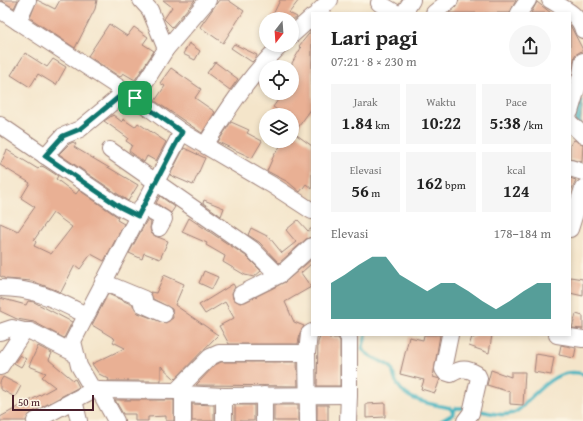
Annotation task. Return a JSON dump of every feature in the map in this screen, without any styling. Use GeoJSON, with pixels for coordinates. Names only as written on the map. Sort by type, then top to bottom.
{"type":"FeatureCollection","features":[{"type":"Feature","properties":{"kind":"street"},"geometry":{"type":"LineString","coordinates":[[18,22],[28,0]]}},
{"type":"Feature","properties":{"kind":"street"},"geometry":{"type":"LineString","coordinates":[[141,0],[150,10],[166,49]]}},
{"type":"Feature","properties":{"kind":"street"},"geometry":{"type":"LineString","coordinates":[[45,156],[63,136],[80,129],[130,95],[166,49],[208,0]]}},
{"type":"Feature","properties":{"kind":"street"},"geometry":{"type":"LineString","coordinates":[[318,12],[330,0]]}},
{"type":"Feature","properties":{"kind":"street"},"geometry":{"type":"LineString","coordinates":[[405,12],[412,0]]}},
{"type":"Feature","properties":{"kind":"street"},"geometry":{"type":"LineString","coordinates":[[436,12],[450,0]]}},
{"type":"Feature","properties":{"kind":"street"},"geometry":{"type":"LineString","coordinates":[[520,12],[528,0]]}},
{"type":"Feature","properties":{"kind":"street"},"geometry":{"type":"LineString","coordinates":[[550,0],[570,12]]}},
{"type":"Feature","properties":{"kind":"street"},"geometry":{"type":"LineString","coordinates":[[379,3],[394,12]]}},
{"type":"Feature","properties":{"kind":"street"},"geometry":{"type":"LineString","coordinates":[[0,10],[130,95],[182,132],[272,185],[311,210]]}},
{"type":"Feature","properties":{"kind":"street"},"geometry":{"type":"LineString","coordinates":[[571,13],[582,25],[583,30],[571,36]]}},
{"type":"Feature","properties":{"kind":"street"},"geometry":{"type":"LineString","coordinates":[[299,29],[311,19]]}},
{"type":"Feature","properties":{"kind":"street"},"geometry":{"type":"LineString","coordinates":[[206,145],[244,85],[255,71],[274,52]]}},
{"type":"Feature","properties":{"kind":"street"},"geometry":{"type":"LineString","coordinates":[[573,121],[583,61]]}},
{"type":"Feature","properties":{"kind":"street"},"geometry":{"type":"LineString","coordinates":[[0,125],[120,207],[140,211],[164,219],[159,228]]}},
{"type":"Feature","properties":{"kind":"street"},"geometry":{"type":"LineString","coordinates":[[116,421],[78,366],[74,353],[73,341],[182,132]]}},
{"type":"Feature","properties":{"kind":"street"},"geometry":{"type":"LineString","coordinates":[[110,150],[252,249],[278,275]]}},
{"type":"Feature","properties":{"kind":"street"},"geometry":{"type":"LineString","coordinates":[[571,168],[583,172]]}},
{"type":"Feature","properties":{"kind":"street"},"geometry":{"type":"LineString","coordinates":[[571,226],[583,188]]}},
{"type":"Feature","properties":{"kind":"street"},"geometry":{"type":"LineString","coordinates":[[241,294],[278,275],[311,247]]}},
{"type":"Feature","properties":{"kind":"street"},"geometry":{"type":"LineString","coordinates":[[103,282],[144,299],[142,304],[164,314]]}},
{"type":"Feature","properties":{"kind":"street"},"geometry":{"type":"LineString","coordinates":[[0,288],[30,290],[45,294],[86,315]]}},
{"type":"Feature","properties":{"kind":"street"},"geometry":{"type":"LineString","coordinates":[[0,332],[12,328],[30,331],[74,353]]}},
{"type":"Feature","properties":{"kind":"street"},"geometry":{"type":"LineString","coordinates":[[0,367],[24,331]]}},
{"type":"Feature","properties":{"kind":"street"},"geometry":{"type":"LineString","coordinates":[[308,421],[307,353],[309,334],[311,333]]}},
{"type":"Feature","properties":{"kind":"street"},"geometry":{"type":"LineString","coordinates":[[348,336],[349,338],[348,421]]}},
{"type":"Feature","properties":{"kind":"street"},"geometry":{"type":"LineString","coordinates":[[450,336],[443,369],[449,374],[461,369],[477,374],[479,378],[470,411]]}},
{"type":"Feature","properties":{"kind":"street"},"geometry":{"type":"LineString","coordinates":[[564,336],[583,339]]}},
{"type":"Feature","properties":{"kind":"street"},"geometry":{"type":"LineString","coordinates":[[179,392],[216,354],[307,353]]}},
{"type":"Feature","properties":{"kind":"street"},"geometry":{"type":"LineString","coordinates":[[35,421],[96,390],[179,392],[224,396],[349,395]]}},
{"type":"Feature","properties":{"kind":"street"},"geometry":{"type":"LineString","coordinates":[[179,392],[183,421]]}},
{"type":"Feature","properties":{"kind":"street"},"geometry":{"type":"LineString","coordinates":[[264,395],[264,421]]}},
{"type":"Feature","properties":{"kind":"street"},"geometry":{"type":"LineString","coordinates":[[224,396],[224,421]]}},
{"type":"Feature","properties":{"kind":"street"},"geometry":{"type":"LineString","coordinates":[[74,400],[79,421]]}},
{"type":"Feature","properties":{"kind":"shaded area"},"geometry":{"type":"Polygon","coordinates":[[[576,0],[583,0],[583,20],[571,7],[576,0]]]}},
{"type":"Feature","properties":{"kind":"shaded area"},"geometry":{"type":"Polygon","coordinates":[[[311,154],[311,205],[283,187],[311,154]]]}},
{"type":"Feature","properties":{"kind":"water"},"geometry":{"type":"Polygon","coordinates":[[[583,100],[580,127],[574,127],[576,102],[583,100]]]}},
{"type":"Feature","properties":{"kind":"building"},"geometry":{"type":"Polygon","coordinates":[[[0,0],[18,0],[14,8],[0,0]]]}},
{"type":"Feature","properties":{"kind":"building"},"geometry":{"type":"Polygon","coordinates":[[[37,0],[55,9],[60,0],[97,0],[95,9],[75,48],[30,18],[37,0]]]}},
{"type":"Feature","properties":{"kind":"building"},"geometry":{"type":"Polygon","coordinates":[[[163,0],[195,0],[172,27],[164,19],[172,7],[163,0]]]}},
{"type":"Feature","properties":{"kind":"building"},"geometry":{"type":"Polygon","coordinates":[[[219,0],[228,0],[244,11],[223,43],[200,27],[219,0]]]}},
{"type":"Feature","properties":{"kind":"building"},"geometry":{"type":"Polygon","coordinates":[[[280,0],[299,0],[290,12],[274,12],[280,0]]]}},
{"type":"Feature","properties":{"kind":"building"},"geometry":{"type":"Polygon","coordinates":[[[459,0],[516,0],[510,12],[450,12],[456,7],[459,0]]]}},
{"type":"Feature","properties":{"kind":"building"},"geometry":{"type":"Polygon","coordinates":[[[537,2],[550,12],[532,12],[537,2]]]}},
{"type":"Feature","properties":{"kind":"building"},"geometry":{"type":"Polygon","coordinates":[[[109,24],[127,36],[134,27],[148,37],[143,44],[154,51],[135,80],[123,73],[120,77],[88,56],[109,24]]]}},
{"type":"Feature","properties":{"kind":"building"},"geometry":{"type":"Polygon","coordinates":[[[571,27],[583,50],[575,55],[571,74],[571,27]]]}},
{"type":"Feature","properties":{"kind":"building"},"geometry":{"type":"Polygon","coordinates":[[[311,31],[311,109],[299,126],[299,108],[273,107],[278,100],[299,100],[299,60],[294,60],[301,48],[299,46],[311,31]]]}},
{"type":"Feature","properties":{"kind":"building"},"geometry":{"type":"Polygon","coordinates":[[[189,43],[200,51],[195,60],[183,54],[189,43]]]}},
{"type":"Feature","properties":{"kind":"building"},"geometry":{"type":"Polygon","coordinates":[[[234,44],[257,55],[255,59],[252,62],[231,48],[234,44]]]}},
{"type":"Feature","properties":{"kind":"building"},"geometry":{"type":"Polygon","coordinates":[[[25,53],[47,67],[53,59],[66,67],[56,85],[38,74],[30,87],[11,75],[25,53]]]}},
{"type":"Feature","properties":{"kind":"building"},"geometry":{"type":"Polygon","coordinates":[[[215,62],[238,79],[230,90],[207,73],[215,62]]]}},
{"type":"Feature","properties":{"kind":"building"},"geometry":{"type":"Polygon","coordinates":[[[171,68],[201,89],[195,98],[215,112],[202,133],[155,101],[165,86],[160,83],[171,68]]]}},
{"type":"Feature","properties":{"kind":"building"},"geometry":{"type":"Polygon","coordinates":[[[113,115],[122,122],[123,119],[135,127],[138,123],[166,142],[156,161],[147,156],[144,162],[129,151],[132,145],[126,141],[128,138],[104,121],[113,115]]]}},
{"type":"Feature","properties":{"kind":"building"},"geometry":{"type":"Polygon","coordinates":[[[231,122],[249,130],[247,133],[259,139],[259,146],[252,158],[218,142],[231,122]]]}},
{"type":"Feature","properties":{"kind":"building"},"geometry":{"type":"Polygon","coordinates":[[[299,137],[311,145],[311,188],[306,184],[300,192],[288,182],[267,171],[279,148],[299,148],[299,137]]]}},
{"type":"Feature","properties":{"kind":"building"},"geometry":{"type":"Polygon","coordinates":[[[574,140],[583,144],[582,162],[571,159],[571,144],[574,140]]]}},
{"type":"Feature","properties":{"kind":"building"},"geometry":{"type":"Polygon","coordinates":[[[73,142],[76,144],[74,147],[138,185],[128,201],[59,154],[73,142]]]}},
{"type":"Feature","properties":{"kind":"building"},"geometry":{"type":"Polygon","coordinates":[[[184,148],[205,158],[193,185],[170,175],[184,148]]]}},
{"type":"Feature","properties":{"kind":"building"},"geometry":{"type":"Polygon","coordinates":[[[7,150],[38,169],[41,166],[44,167],[58,176],[56,179],[76,194],[79,190],[118,217],[117,220],[124,224],[104,261],[91,254],[80,269],[75,265],[61,292],[32,281],[6,279],[0,276],[0,223],[18,231],[35,207],[21,198],[30,183],[0,165],[7,150]],[[53,213],[34,240],[36,242],[34,246],[51,254],[72,227],[53,213]]]}},
{"type":"Feature","properties":{"kind":"building"},"geometry":{"type":"Polygon","coordinates":[[[571,178],[576,180],[571,191],[571,178]]]}},
{"type":"Feature","properties":{"kind":"building"},"geometry":{"type":"Polygon","coordinates":[[[160,196],[175,207],[171,213],[156,203],[160,196]]]}},
{"type":"Feature","properties":{"kind":"building"},"geometry":{"type":"Polygon","coordinates":[[[204,200],[224,208],[221,216],[203,203],[204,200]]]}},
{"type":"Feature","properties":{"kind":"building"},"geometry":{"type":"Polygon","coordinates":[[[189,218],[246,256],[261,271],[254,277],[245,275],[223,262],[225,256],[206,245],[207,243],[182,232],[189,218]]]}},
{"type":"Feature","properties":{"kind":"building"},"geometry":{"type":"Polygon","coordinates":[[[147,220],[151,222],[151,233],[168,241],[160,259],[144,253],[142,259],[129,253],[147,220]]]}},
{"type":"Feature","properties":{"kind":"building"},"geometry":{"type":"Polygon","coordinates":[[[298,220],[308,231],[311,229],[311,237],[306,239],[279,263],[259,242],[248,235],[251,228],[269,237],[282,253],[296,242],[286,230],[298,220]]]}},
{"type":"Feature","properties":{"kind":"building"},"geometry":{"type":"Polygon","coordinates":[[[311,260],[311,264],[301,273],[311,287],[285,302],[294,322],[304,326],[300,333],[298,344],[229,344],[219,326],[234,318],[225,302],[205,314],[199,305],[233,284],[235,287],[232,293],[233,299],[240,303],[245,302],[285,282],[311,260]]]}},
{"type":"Feature","properties":{"kind":"building"},"geometry":{"type":"Polygon","coordinates":[[[204,271],[218,277],[212,289],[199,283],[204,271]]]}},
{"type":"Feature","properties":{"kind":"building"},"geometry":{"type":"Polygon","coordinates":[[[164,275],[184,284],[175,305],[218,335],[175,379],[161,366],[161,381],[108,381],[109,379],[99,374],[92,364],[125,348],[113,342],[115,339],[92,325],[108,294],[133,305],[138,313],[165,323],[173,318],[172,309],[153,299],[150,292],[156,293],[164,275]]]}},
{"type":"Feature","properties":{"kind":"building"},"geometry":{"type":"Polygon","coordinates":[[[571,277],[583,279],[583,296],[571,293],[571,277]]]}},
{"type":"Feature","properties":{"kind":"building"},"geometry":{"type":"Polygon","coordinates":[[[0,298],[26,305],[28,301],[34,302],[72,322],[64,338],[34,322],[17,319],[0,311],[0,298]]]}},
{"type":"Feature","properties":{"kind":"building"},"geometry":{"type":"Polygon","coordinates":[[[576,314],[583,316],[583,329],[572,328],[576,314]]]}},
{"type":"Feature","properties":{"kind":"building"},"geometry":{"type":"Polygon","coordinates":[[[321,336],[338,338],[340,341],[340,386],[317,386],[318,342],[321,336]]]}},
{"type":"Feature","properties":{"kind":"building"},"geometry":{"type":"Polygon","coordinates":[[[424,336],[440,336],[433,377],[440,379],[435,393],[421,389],[424,380],[400,374],[409,337],[423,340],[424,336]]]}},
{"type":"Feature","properties":{"kind":"building"},"geometry":{"type":"Polygon","coordinates":[[[475,336],[492,336],[489,353],[469,346],[472,337],[474,338],[475,336]]]}},
{"type":"Feature","properties":{"kind":"building"},"geometry":{"type":"Polygon","coordinates":[[[561,345],[576,348],[574,358],[559,355],[561,345]]]}},
{"type":"Feature","properties":{"kind":"building"},"geometry":{"type":"Polygon","coordinates":[[[38,346],[52,353],[49,360],[73,380],[75,379],[79,387],[31,413],[26,421],[0,421],[0,417],[55,387],[42,377],[46,373],[29,366],[38,346]]]}},
{"type":"Feature","properties":{"kind":"building"},"geometry":{"type":"Polygon","coordinates":[[[536,354],[554,357],[551,375],[534,372],[536,354]]]}},
{"type":"Feature","properties":{"kind":"building"},"geometry":{"type":"Polygon","coordinates":[[[20,355],[26,359],[21,367],[14,363],[20,355]]]}},
{"type":"Feature","properties":{"kind":"building"},"geometry":{"type":"Polygon","coordinates":[[[221,362],[297,362],[298,386],[196,385],[215,365],[221,362]]]}},
{"type":"Feature","properties":{"kind":"building"},"geometry":{"type":"Polygon","coordinates":[[[491,370],[511,377],[511,372],[525,372],[523,405],[510,404],[510,392],[487,385],[491,370]]]}},
{"type":"Feature","properties":{"kind":"building"},"geometry":{"type":"Polygon","coordinates":[[[3,377],[21,386],[15,397],[0,389],[0,382],[3,377]]]}},
{"type":"Feature","properties":{"kind":"building"},"geometry":{"type":"Polygon","coordinates":[[[115,400],[174,400],[174,421],[166,421],[166,416],[148,417],[148,421],[135,421],[135,414],[123,414],[115,400]]]}},
{"type":"Feature","properties":{"kind":"building"},"geometry":{"type":"Polygon","coordinates":[[[385,403],[385,417],[366,418],[366,404],[385,403]]]}},
{"type":"Feature","properties":{"kind":"building"},"geometry":{"type":"Polygon","coordinates":[[[192,404],[214,405],[214,421],[192,421],[192,404]]]}},
{"type":"Feature","properties":{"kind":"building"},"geometry":{"type":"Polygon","coordinates":[[[235,405],[254,405],[254,421],[235,421],[235,405]]]}},
{"type":"Feature","properties":{"kind":"building"},"geometry":{"type":"Polygon","coordinates":[[[274,405],[298,405],[298,421],[274,421],[274,405]]]}},
{"type":"Feature","properties":{"kind":"building"},"geometry":{"type":"Polygon","coordinates":[[[317,405],[328,405],[328,421],[317,421],[317,405]]]}},
{"type":"Feature","properties":{"kind":"waterway"},"geometry":{"type":"LineString","coordinates":[[366,336],[362,349],[369,355],[392,368],[395,379],[405,394],[430,404],[450,408],[453,414],[441,421]]}},
{"type":"Feature","properties":{"kind":"waterway"},"geometry":{"type":"LineString","coordinates":[[476,410],[499,414],[516,412],[541,388],[560,375],[575,372],[583,374]]}},
{"type":"Feature","properties":{"kind":"waterway"},"geometry":{"type":"LineString","coordinates":[[453,412],[456,408],[468,408]]}},
{"type":"Feature","properties":{"kind":"route"},"geometry":{"type":"LineString","coordinates":[[125,92],[135,98],[182,132],[138,216],[120,207],[45,156],[63,136],[80,129],[125,92]]}}]}
